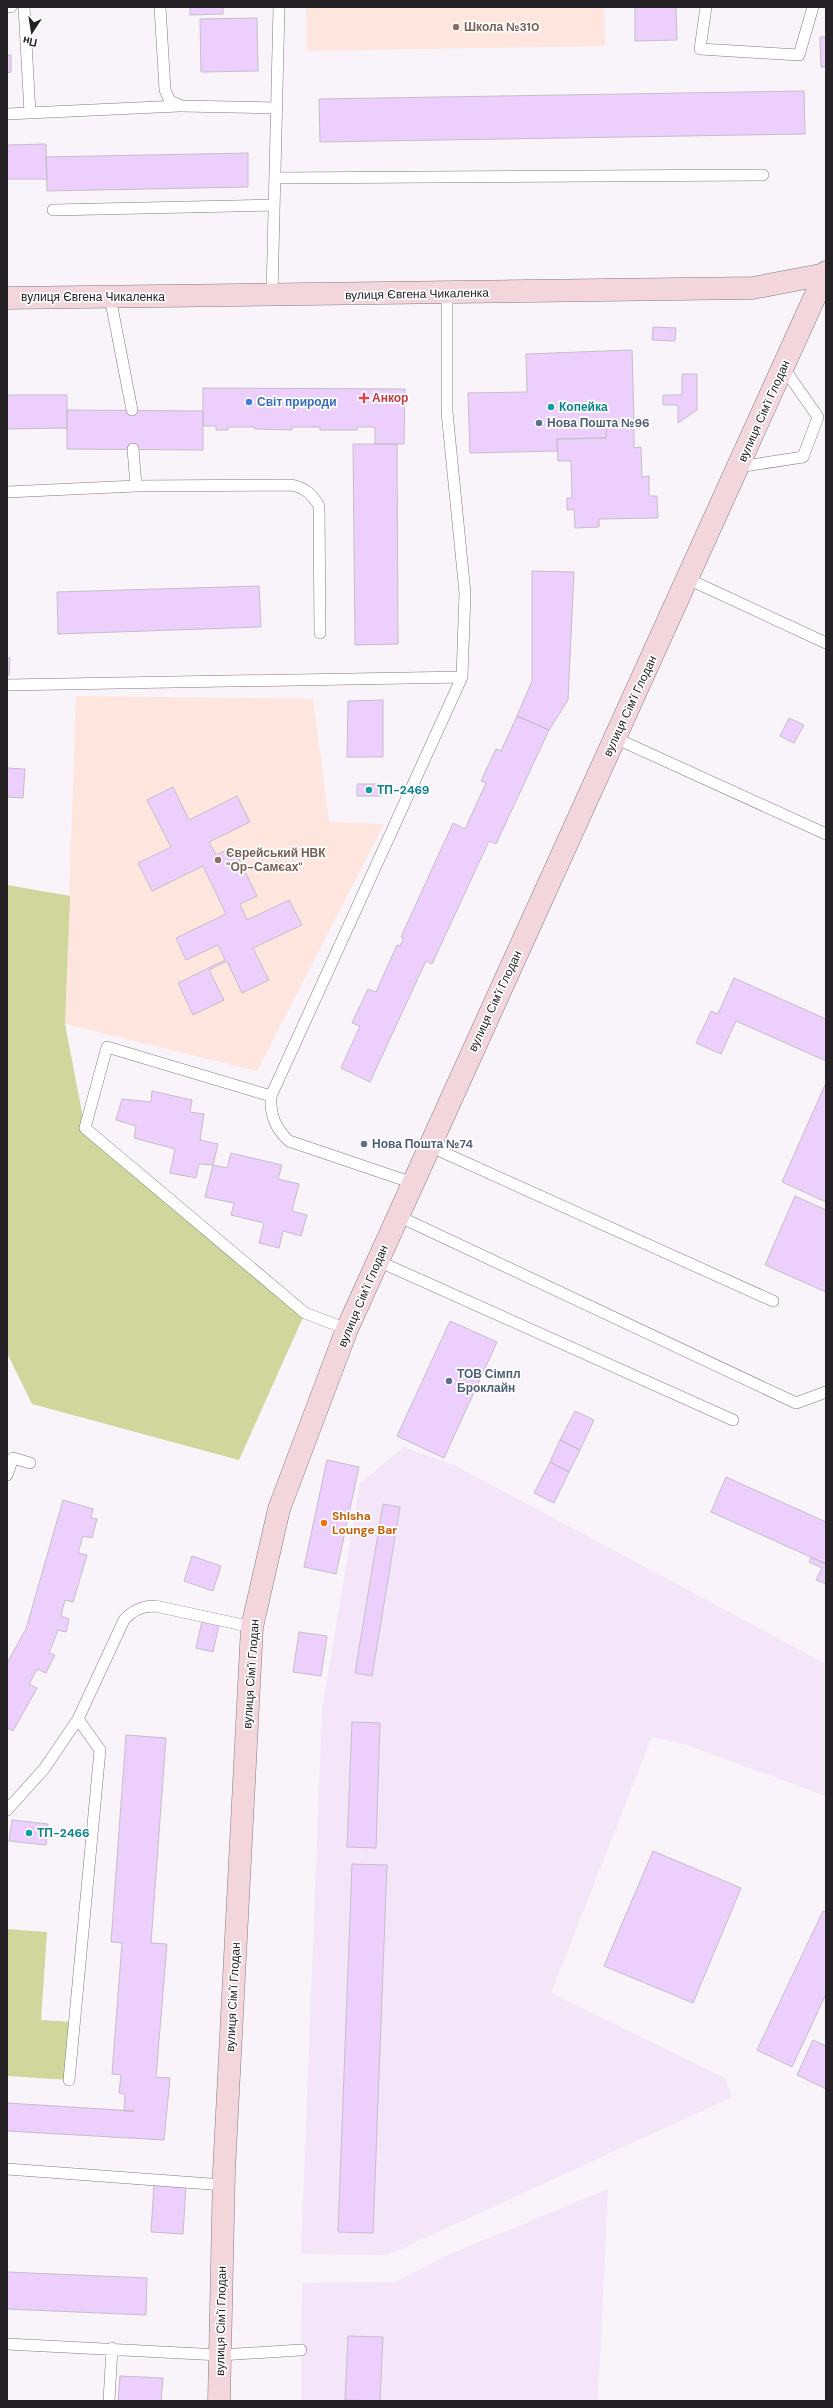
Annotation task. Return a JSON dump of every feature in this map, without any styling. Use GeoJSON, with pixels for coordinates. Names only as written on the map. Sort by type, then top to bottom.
{"type":"FeatureCollection","features":[{"type":"Feature","properties":{"kind":"street","name":"вулиця Євгена Чикаленка"},"geometry":{"type":"LineString","coordinates":[[7,298],[753,288],[826,274]]}},
{"type":"Feature","properties":{"kind":"street","name":"вулиця Сім'ї Глодан"},"geometry":{"type":"LineString","coordinates":[[220,2401],[224,2185],[252,1627],[279,1509],[347,1329],[826,274]]}},
{"type":"Feature","properties":{"kind":"lane"},"geometry":{"type":"LineString","coordinates":[[24,7],[30,113]]}},
{"type":"Feature","properties":{"kind":"lane"},"geometry":{"type":"LineString","coordinates":[[160,7],[166,90],[170,101],[182,106]]}},
{"type":"Feature","properties":{"kind":"lane"},"geometry":{"type":"LineString","coordinates":[[272,295],[279,7]]}},
{"type":"Feature","properties":{"kind":"lane"},"geometry":{"type":"LineString","coordinates":[[706,7],[700,49],[799,55],[814,7]]}},
{"type":"Feature","properties":{"kind":"lane"},"geometry":{"type":"LineString","coordinates":[[7,114],[182,106],[276,108]]}},
{"type":"Feature","properties":{"kind":"lane"},"geometry":{"type":"LineString","coordinates":[[275,178],[763,175]]}},
{"type":"Feature","properties":{"kind":"lane"},"geometry":{"type":"LineString","coordinates":[[53,210],[274,205]]}},
{"type":"Feature","properties":{"kind":"lane"},"geometry":{"type":"LineString","coordinates":[[413,1183],[289,1141],[280,1132],[273,1120],[270,1096],[462,677],[465,593],[447,412],[447,293]]}},
{"type":"Feature","properties":{"kind":"lane"},"geometry":{"type":"LineString","coordinates":[[110,297],[132,410]]}},
{"type":"Feature","properties":{"kind":"lane"},"geometry":{"type":"LineString","coordinates":[[738,468],[802,457],[818,417],[783,367]]}},
{"type":"Feature","properties":{"kind":"lane"},"geometry":{"type":"LineString","coordinates":[[133,449],[136,486]]}},
{"type":"Feature","properties":{"kind":"lane"},"geometry":{"type":"LineString","coordinates":[[7,492],[136,486],[292,485],[308,492],[319,506],[320,632]]}},
{"type":"Feature","properties":{"kind":"lane"},"geometry":{"type":"LineString","coordinates":[[688,579],[826,642]]}},
{"type":"Feature","properties":{"kind":"lane"},"geometry":{"type":"LineString","coordinates":[[7,685],[462,677]]}},
{"type":"Feature","properties":{"kind":"lane"},"geometry":{"type":"LineString","coordinates":[[616,738],[826,834]]}},
{"type":"Feature","properties":{"kind":"lane"},"geometry":{"type":"LineString","coordinates":[[270,1096],[108,1048],[85,1128],[306,1313],[347,1329]]}},
{"type":"Feature","properties":{"kind":"lane"},"geometry":{"type":"LineString","coordinates":[[429,1146],[773,1301]]}},
{"type":"Feature","properties":{"kind":"lane"},"geometry":{"type":"LineString","coordinates":[[398,1216],[796,1403],[826,1392]]}},
{"type":"Feature","properties":{"kind":"lane"},"geometry":{"type":"LineString","coordinates":[[378,1261],[733,1420]]}},
{"type":"Feature","properties":{"kind":"lane"},"geometry":{"type":"LineString","coordinates":[[7,1476],[13,1458],[30,1463]]}},
{"type":"Feature","properties":{"kind":"lane"},"geometry":{"type":"LineString","coordinates":[[7,1810],[44,1769],[78,1719],[124,1620],[138,1609],[155,1606],[252,1627]]}},
{"type":"Feature","properties":{"kind":"lane"},"geometry":{"type":"LineString","coordinates":[[69,2080],[100,1750],[78,1719]]}},
{"type":"Feature","properties":{"kind":"lane"},"geometry":{"type":"LineString","coordinates":[[7,2169],[224,2185]]}},
{"type":"Feature","properties":{"kind":"lane"},"geometry":{"type":"LineString","coordinates":[[7,2344],[112,2348],[220,2355],[301,2350]]}},
{"type":"Feature","properties":{"kind":"lane"},"geometry":{"type":"LineString","coordinates":[[109,2401],[112,2348]]}},
{"type":"Feature","properties":{"kind":"shaded area","name":"Школа №310"},"geometry":{"type":"Polygon","coordinates":[[[306,7],[604,7],[605,46],[307,51],[306,7]]]}},
{"type":"Feature","properties":{"kind":"shaded area","name":"Єврейський НВК \"Ор-Самєах\""},"geometry":{"type":"Polygon","coordinates":[[[76,696],[313,699],[329,822],[384,824],[257,1071],[65,1024],[76,696]]]}},
{"type":"Feature","properties":{"kind":"shaded area"},"geometry":{"type":"Polygon","coordinates":[[[404,1447],[456,1466],[826,1664],[826,1796],[687,1745],[652,1737],[551,1993],[725,2078],[732,2097],[388,2255],[301,2254],[322,1710],[360,1483],[404,1447]]]}},
{"type":"Feature","properties":{"kind":"shaded area"},"geometry":{"type":"Polygon","coordinates":[[[608,2189],[598,2401],[301,2401],[302,2283],[395,2282],[448,2255],[608,2189]]]}},
{"type":"Feature","properties":{"kind":"green space"},"geometry":{"type":"Polygon","coordinates":[[[7,885],[70,896],[65,1024],[85,1128],[305,1313],[239,1460],[32,1404],[7,1353],[7,885]]]}},
{"type":"Feature","properties":{"kind":"green space"},"geometry":{"type":"Polygon","coordinates":[[[7,1929],[47,1932],[41,2020],[74,2022],[69,2080],[7,2076],[7,1929]]]}},
{"type":"Feature","properties":{"kind":"building"},"geometry":{"type":"Polygon","coordinates":[[[190,7],[223,7],[223,14],[190,15],[190,7]]]}},
{"type":"Feature","properties":{"kind":"building"},"geometry":{"type":"Polygon","coordinates":[[[635,7],[676,7],[677,40],[635,41],[635,7]]]}},
{"type":"Feature","properties":{"kind":"building"},"geometry":{"type":"Polygon","coordinates":[[[257,18],[258,71],[201,72],[200,19],[257,18]]]}},
{"type":"Feature","properties":{"kind":"building"},"geometry":{"type":"Polygon","coordinates":[[[820,37],[826,37],[826,67],[821,67],[820,37]]]}},
{"type":"Feature","properties":{"kind":"building"},"geometry":{"type":"Polygon","coordinates":[[[7,55],[11,55],[11,72],[7,73],[7,55]]]}},
{"type":"Feature","properties":{"kind":"building"},"geometry":{"type":"Polygon","coordinates":[[[804,91],[805,134],[320,142],[319,99],[804,91]]]}},
{"type":"Feature","properties":{"kind":"building"},"geometry":{"type":"Polygon","coordinates":[[[46,144],[47,179],[7,179],[7,145],[46,144]]]}},
{"type":"Feature","properties":{"kind":"building"},"geometry":{"type":"Polygon","coordinates":[[[248,153],[248,187],[47,191],[46,157],[248,153]]]}},
{"type":"Feature","properties":{"kind":"building"},"geometry":{"type":"Polygon","coordinates":[[[653,327],[676,328],[675,341],[652,340],[653,327]]]}},
{"type":"Feature","properties":{"kind":"building","name":"Копейка"},"geometry":{"type":"Polygon","coordinates":[[[632,350],[634,421],[607,422],[606,438],[557,439],[558,451],[470,453],[468,393],[527,392],[526,354],[632,350]]]}},
{"type":"Feature","properties":{"kind":"building"},"geometry":{"type":"Polygon","coordinates":[[[682,374],[697,374],[697,410],[678,423],[678,405],[663,405],[663,395],[682,395],[682,374]]]}},
{"type":"Feature","properties":{"kind":"building"},"geometry":{"type":"Polygon","coordinates":[[[203,388],[405,389],[404,444],[375,444],[375,427],[357,427],[357,430],[320,430],[320,427],[292,427],[292,430],[255,429],[255,427],[228,427],[228,430],[216,430],[216,426],[203,426],[203,388]]]}},
{"type":"Feature","properties":{"kind":"building"},"geometry":{"type":"Polygon","coordinates":[[[7,395],[67,395],[67,428],[7,429],[7,395]]]}},
{"type":"Feature","properties":{"kind":"building"},"geometry":{"type":"Polygon","coordinates":[[[67,410],[203,411],[203,450],[67,449],[67,410]]]}},
{"type":"Feature","properties":{"kind":"building"},"geometry":{"type":"Polygon","coordinates":[[[634,421],[634,448],[641,447],[642,477],[649,476],[649,496],[657,496],[658,518],[599,519],[599,527],[575,528],[574,509],[567,510],[567,498],[572,498],[571,461],[558,461],[557,439],[606,438],[607,422],[634,421]]]}},
{"type":"Feature","properties":{"kind":"building"},"geometry":{"type":"Polygon","coordinates":[[[353,444],[397,444],[398,644],[355,645],[353,444]]]}},
{"type":"Feature","properties":{"kind":"building"},"geometry":{"type":"Polygon","coordinates":[[[532,571],[574,572],[568,700],[549,730],[517,716],[532,681],[532,571]]]}},
{"type":"Feature","properties":{"kind":"building"},"geometry":{"type":"Polygon","coordinates":[[[259,586],[261,627],[58,634],[57,592],[259,586]]]}},
{"type":"Feature","properties":{"kind":"building"},"geometry":{"type":"Polygon","coordinates":[[[7,657],[10,658],[9,675],[7,675],[7,657]]]}},
{"type":"Feature","properties":{"kind":"building"},"geometry":{"type":"Polygon","coordinates":[[[383,700],[383,757],[347,757],[348,701],[383,700]]]}},
{"type":"Feature","properties":{"kind":"building"},"geometry":{"type":"Polygon","coordinates":[[[517,716],[549,730],[496,844],[489,841],[432,964],[426,961],[370,1082],[341,1068],[360,1026],[352,1023],[368,989],[376,992],[397,945],[400,946],[404,938],[401,937],[453,823],[465,829],[486,783],[481,781],[496,749],[501,751],[517,716]]]}},
{"type":"Feature","properties":{"kind":"building"},"geometry":{"type":"Polygon","coordinates":[[[789,718],[804,725],[794,743],[780,736],[789,718]]]}},
{"type":"Feature","properties":{"kind":"building"},"geometry":{"type":"Polygon","coordinates":[[[7,768],[25,769],[23,798],[7,797],[7,768]]]}},
{"type":"Feature","properties":{"kind":"building","name":"ТП-2469"},"geometry":{"type":"Polygon","coordinates":[[[357,784],[382,784],[382,796],[357,796],[357,784]]]}},
{"type":"Feature","properties":{"kind":"building"},"geometry":{"type":"Polygon","coordinates":[[[173,787],[189,820],[237,796],[250,822],[209,842],[216,855],[233,847],[257,896],[240,904],[247,920],[289,900],[302,925],[253,948],[269,980],[242,993],[227,961],[209,970],[224,1000],[193,1015],[178,983],[225,960],[218,945],[186,960],[176,938],[226,914],[203,866],[152,891],[138,863],[171,847],[147,800],[173,787]]]}},
{"type":"Feature","properties":{"kind":"building"},"geometry":{"type":"Polygon","coordinates":[[[734,978],[826,1019],[826,1061],[736,1021],[721,1054],[696,1043],[711,1011],[718,1014],[734,978]]]}},
{"type":"Feature","properties":{"kind":"building"},"geometry":{"type":"Polygon","coordinates":[[[826,1085],[826,1202],[782,1182],[826,1085]]]}},
{"type":"Feature","properties":{"kind":"building"},"geometry":{"type":"Polygon","coordinates":[[[152,1091],[192,1100],[190,1112],[204,1114],[200,1140],[218,1144],[213,1165],[199,1164],[196,1178],[170,1173],[175,1149],[134,1138],[136,1126],[116,1120],[122,1099],[151,1102],[152,1091]]]}},
{"type":"Feature","properties":{"kind":"building"},"geometry":{"type":"Polygon","coordinates":[[[231,1153],[282,1165],[278,1179],[299,1184],[292,1211],[307,1215],[301,1236],[283,1231],[279,1248],[259,1243],[264,1223],[231,1215],[234,1203],[205,1197],[213,1165],[227,1168],[231,1153]]]}},
{"type":"Feature","properties":{"kind":"building"},"geometry":{"type":"Polygon","coordinates":[[[795,1196],[826,1210],[826,1292],[765,1265],[795,1196]]]}},
{"type":"Feature","properties":{"kind":"building"},"geometry":{"type":"Polygon","coordinates":[[[450,1321],[497,1342],[444,1458],[397,1436],[450,1321]]]}},
{"type":"Feature","properties":{"kind":"building"},"geometry":{"type":"Polygon","coordinates":[[[575,1411],[594,1420],[580,1450],[560,1440],[575,1411]]]}},
{"type":"Feature","properties":{"kind":"building"},"geometry":{"type":"Polygon","coordinates":[[[560,1440],[580,1450],[569,1472],[550,1462],[560,1440]]]}},
{"type":"Feature","properties":{"kind":"building"},"geometry":{"type":"Polygon","coordinates":[[[327,1460],[359,1467],[336,1574],[304,1567],[327,1460]]]}},
{"type":"Feature","properties":{"kind":"building"},"geometry":{"type":"Polygon","coordinates":[[[550,1462],[569,1472],[554,1503],[534,1493],[550,1462]]]}},
{"type":"Feature","properties":{"kind":"building"},"geometry":{"type":"Polygon","coordinates":[[[726,1477],[826,1522],[826,1564],[711,1512],[726,1477]]]}},
{"type":"Feature","properties":{"kind":"building"},"geometry":{"type":"Polygon","coordinates":[[[63,1500],[93,1509],[91,1518],[97,1519],[92,1538],[83,1536],[78,1553],[87,1555],[73,1602],[65,1600],[63,1607],[61,1616],[69,1619],[66,1632],[58,1630],[49,1653],[55,1655],[46,1673],[37,1669],[29,1684],[37,1688],[13,1731],[7,1728],[7,1663],[26,1629],[63,1500]]]}},
{"type":"Feature","properties":{"kind":"building"},"geometry":{"type":"Polygon","coordinates":[[[383,1504],[400,1507],[372,1676],[355,1673],[383,1504]]]}},
{"type":"Feature","properties":{"kind":"building"},"geometry":{"type":"Polygon","coordinates":[[[192,1556],[221,1566],[213,1591],[184,1581],[192,1556]]]}},
{"type":"Feature","properties":{"kind":"building"},"geometry":{"type":"Polygon","coordinates":[[[811,1557],[826,1564],[826,1584],[816,1580],[822,1568],[809,1562],[811,1557]]]}},
{"type":"Feature","properties":{"kind":"building"},"geometry":{"type":"Polygon","coordinates":[[[202,1621],[219,1625],[213,1652],[196,1648],[202,1621]]]}},
{"type":"Feature","properties":{"kind":"building"},"geometry":{"type":"Polygon","coordinates":[[[299,1632],[327,1636],[321,1676],[293,1672],[299,1632]]]}},
{"type":"Feature","properties":{"kind":"building"},"geometry":{"type":"Polygon","coordinates":[[[352,1722],[380,1723],[376,1848],[347,1847],[352,1722]]]}},
{"type":"Feature","properties":{"kind":"building"},"geometry":{"type":"Polygon","coordinates":[[[126,1735],[166,1738],[151,1943],[167,1944],[156,2077],[170,2078],[164,2140],[7,2131],[7,2103],[124,2110],[125,2094],[119,2093],[121,2075],[112,2074],[122,1943],[111,1942],[126,1735]]]}},
{"type":"Feature","properties":{"kind":"building","name":"ТП-2466"},"geometry":{"type":"Polygon","coordinates":[[[12,1820],[48,1824],[46,1845],[9,1841],[12,1820]]]}},
{"type":"Feature","properties":{"kind":"building"},"geometry":{"type":"Polygon","coordinates":[[[653,1851],[741,1888],[693,2003],[604,1966],[653,1851]]]}},
{"type":"Feature","properties":{"kind":"building"},"geometry":{"type":"Polygon","coordinates":[[[352,1864],[387,1865],[373,2233],[338,2232],[352,1864]]]}},
{"type":"Feature","properties":{"kind":"building"},"geometry":{"type":"Polygon","coordinates":[[[823,1911],[826,1912],[826,1994],[792,2067],[757,2050],[823,1911]]]}},
{"type":"Feature","properties":{"kind":"building"},"geometry":{"type":"Polygon","coordinates":[[[813,2040],[826,2046],[826,2089],[797,2075],[813,2040]]]}},
{"type":"Feature","properties":{"kind":"building"},"geometry":{"type":"Polygon","coordinates":[[[154,2184],[186,2186],[183,2234],[151,2232],[154,2184]]]}},
{"type":"Feature","properties":{"kind":"building"},"geometry":{"type":"Polygon","coordinates":[[[7,2272],[147,2278],[146,2315],[7,2309],[7,2272]]]}},
{"type":"Feature","properties":{"kind":"building"},"geometry":{"type":"Polygon","coordinates":[[[348,2336],[383,2337],[380,2401],[345,2400],[348,2336]]]}},
{"type":"Feature","properties":{"kind":"building"},"geometry":{"type":"Polygon","coordinates":[[[120,2376],[163,2378],[161,2401],[118,2401],[120,2376]]]}},
{"type":"Feature","properties":{"kind":"place","name":"Школа №310"},"geometry":{"type":"Point","coordinates":[456,27]}},
{"type":"Feature","properties":{"kind":"place","name":"Анкор"},"geometry":{"type":"Point","coordinates":[364,398]}},
{"type":"Feature","properties":{"kind":"place","name":"Світ природи"},"geometry":{"type":"Point","coordinates":[249,402]}},
{"type":"Feature","properties":{"kind":"place","name":"Копейка"},"geometry":{"type":"Point","coordinates":[551,407]}},
{"type":"Feature","properties":{"kind":"place","name":"Нова Пошта №96"},"geometry":{"type":"Point","coordinates":[539,423]}},
{"type":"Feature","properties":{"kind":"place","name":"ТП-2469"},"geometry":{"type":"Point","coordinates":[369,790]}},
{"type":"Feature","properties":{"kind":"place","name":"Єврейський НВК \"Ор-Самєах\""},"geometry":{"type":"Point","coordinates":[218,860]}},
{"type":"Feature","properties":{"kind":"place","name":"Нова Пошта №74"},"geometry":{"type":"Point","coordinates":[364,1144]}},
{"type":"Feature","properties":{"kind":"place","name":"ТОВ Сімпл Броклайн"},"geometry":{"type":"Point","coordinates":[449,1381]}},
{"type":"Feature","properties":{"kind":"place","name":"Shisha Lounge Bar"},"geometry":{"type":"Point","coordinates":[324,1523]}},
{"type":"Feature","properties":{"kind":"place","name":"ТП-2466"},"geometry":{"type":"Point","coordinates":[29,1833]}}]}
